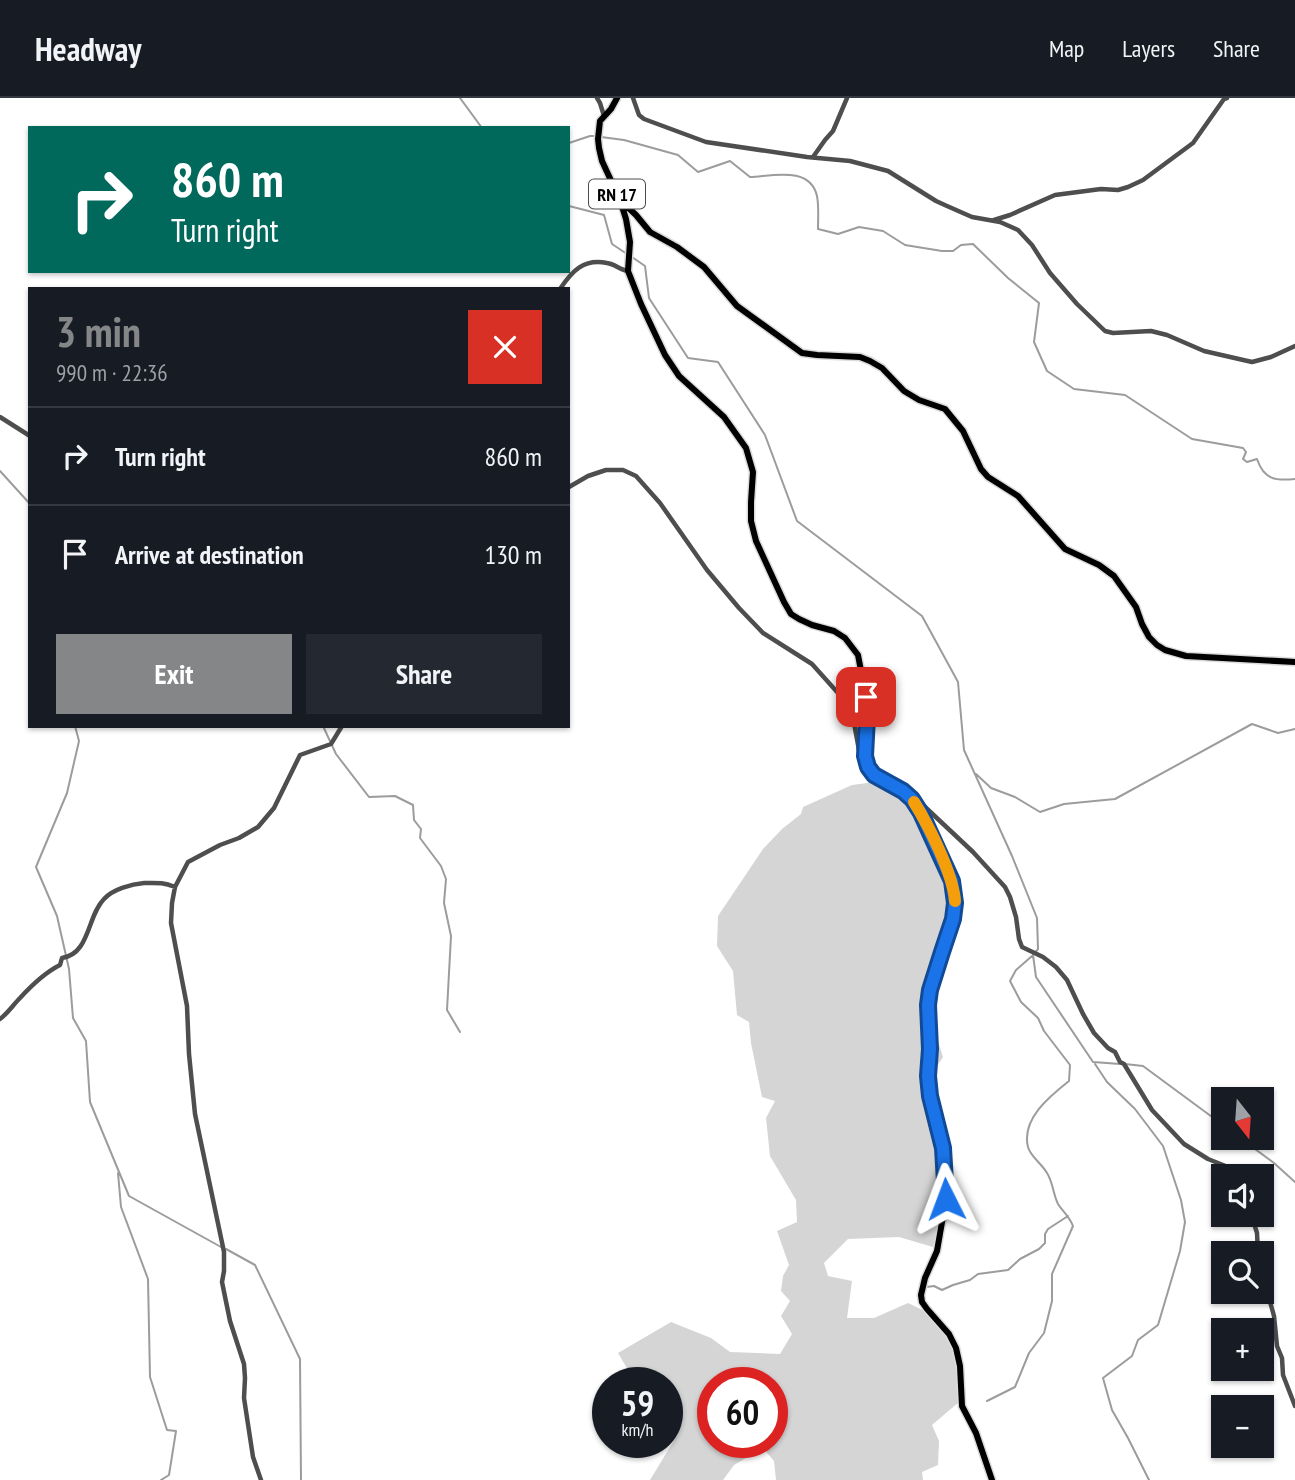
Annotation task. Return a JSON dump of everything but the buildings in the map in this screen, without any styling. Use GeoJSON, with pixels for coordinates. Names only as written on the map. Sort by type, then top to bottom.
{"type":"FeatureCollection","features":[{"type":"Feature","properties":{"kind":"main road","name":"RN 17"},"geometry":{"type":"LineString","coordinates":[[617,98],[600,121],[598,139],[602,161],[620,200],[629,229],[628,271],[641,304],[673,367],[679,376],[724,417],[746,448],[753,472],[751,514],[756,541],[791,614],[799,620],[834,631],[845,638],[858,655],[866,697],[865,756]]}},
{"type":"Feature","properties":{"kind":"main road"},"geometry":{"type":"LineString","coordinates":[[620,200],[650,232],[704,267],[732,295],[737,306],[767,324],[803,353],[860,357],[881,368],[904,391],[919,400],[945,409],[963,431],[981,469],[988,477],[1018,496],[1065,549],[1099,565],[1114,576],[1136,607],[1149,637],[1157,645],[1186,656],[1295,662]]}},
{"type":"Feature","properties":{"kind":"main road"},"geometry":{"type":"LineString","coordinates":[[865,756],[874,775],[912,799],[952,881],[955,903],[953,919],[930,990],[928,1005],[928,1076],[930,1096],[943,1148],[946,1199],[937,1251],[921,1295],[922,1302],[949,1334],[956,1348],[960,1366],[962,1406],[976,1433],[992,1480]]}},
{"type":"Feature","properties":{"kind":"street"},"geometry":{"type":"LineString","coordinates":[[597,98],[604,117]]}},
{"type":"Feature","properties":{"kind":"street"},"geometry":{"type":"LineString","coordinates":[[633,98],[639,115],[644,119],[699,140],[813,158],[850,161],[883,169],[947,206],[972,217],[994,220],[1013,227],[1023,234],[1048,271],[1077,304],[1109,333],[1151,331],[1204,351],[1252,362],[1295,346]]}},
{"type":"Feature","properties":{"kind":"street"},"geometry":{"type":"LineString","coordinates":[[813,158],[834,130],[847,98]]}},
{"type":"Feature","properties":{"kind":"street"},"geometry":{"type":"LineString","coordinates":[[994,220],[1040,206],[1058,195],[1128,187],[1193,143],[1227,98]]}},
{"type":"Feature","properties":{"kind":"street"},"geometry":{"type":"LineString","coordinates":[[562,287],[580,264],[605,262],[628,271]]}},
{"type":"Feature","properties":{"kind":"street"},"geometry":{"type":"LineString","coordinates":[[0,417],[28,435]]}},
{"type":"Feature","properties":{"kind":"street"},"geometry":{"type":"LineString","coordinates":[[570,486],[606,470],[624,470],[636,476],[660,503],[706,570],[739,608],[763,633],[812,664],[838,693],[854,723],[859,750],[865,756]]}},
{"type":"Feature","properties":{"kind":"street"},"geometry":{"type":"LineString","coordinates":[[261,1480],[253,1457],[244,1398],[244,1364],[230,1321],[222,1282],[224,1252],[195,1114],[187,1006],[171,923],[172,903],[175,887],[188,862],[258,827],[274,808],[300,755],[331,744],[341,728]]}},
{"type":"Feature","properties":{"kind":"street"},"geometry":{"type":"LineString","coordinates":[[912,799],[924,806],[973,852],[1005,887],[1016,917],[1020,944],[1049,961],[1062,974],[1094,1033],[1117,1054],[1152,1110],[1184,1144],[1220,1164]]}},
{"type":"Feature","properties":{"kind":"street"},"geometry":{"type":"LineString","coordinates":[[0,1019],[50,970],[60,965],[62,958],[71,956],[82,945],[105,898],[131,884],[162,882],[175,887]]}},
{"type":"Feature","properties":{"kind":"street"},"geometry":{"type":"LineString","coordinates":[[1270,1304],[1277,1346],[1282,1358],[1283,1375],[1295,1406]]}},
{"type":"Feature","properties":{"kind":"shaded area"},"geometry":{"type":"Polygon","coordinates":[[[875,782],[898,790],[911,803],[946,876],[950,896],[949,919],[934,955],[924,1016],[943,1057],[934,1071],[935,1083],[925,1092],[941,1140],[943,1208],[933,1247],[899,1237],[848,1239],[824,1263],[828,1276],[852,1281],[847,1318],[874,1318],[908,1303],[927,1312],[950,1340],[955,1352],[959,1402],[932,1425],[939,1441],[938,1465],[922,1472],[923,1480],[776,1480],[771,1458],[788,1458],[788,1367],[697,1367],[697,1458],[746,1458],[734,1465],[723,1480],[650,1480],[663,1458],[683,1458],[683,1367],[626,1367],[618,1353],[671,1322],[711,1338],[730,1352],[780,1354],[792,1334],[781,1316],[790,1301],[781,1291],[783,1276],[789,1265],[777,1231],[797,1222],[796,1200],[770,1156],[766,1118],[775,1101],[762,1097],[749,1022],[737,1015],[733,971],[717,946],[718,916],[763,849],[801,814],[803,807],[852,785],[875,782]]]}},
{"type":"Feature","properties":{"kind":"waterway"},"geometry":{"type":"LineString","coordinates":[[460,98],[481,126]]}},
{"type":"Feature","properties":{"kind":"waterway"},"geometry":{"type":"LineString","coordinates":[[570,143],[596,136]]}},
{"type":"Feature","properties":{"kind":"waterway"},"geometry":{"type":"LineString","coordinates":[[601,137],[624,140],[678,155],[698,172],[730,161],[750,177],[790,175],[807,180],[817,196],[818,229],[838,234],[859,227],[883,231],[905,245],[942,251],[953,251],[961,245],[973,244],[1039,303],[1034,342],[1047,371],[1074,389],[1125,395],[1192,439],[1243,448],[1246,452],[1243,459],[1247,462],[1257,459],[1263,471],[1272,478],[1295,479]]}},
{"type":"Feature","properties":{"kind":"waterway"},"geometry":{"type":"LineString","coordinates":[[570,206],[604,215],[612,244],[627,254]]}},
{"type":"Feature","properties":{"kind":"waterway"},"geometry":{"type":"LineString","coordinates":[[632,257],[645,266],[649,298],[688,358],[718,362],[765,435],[797,521],[922,616],[958,682],[964,750],[1037,918],[1038,949],[1033,955],[1036,977],[1093,1062],[1120,1064]]}},
{"type":"Feature","properties":{"kind":"waterway"},"geometry":{"type":"LineString","coordinates":[[0,471],[28,502]]}},
{"type":"Feature","properties":{"kind":"waterway"},"geometry":{"type":"LineString","coordinates":[[976,774],[991,788],[1015,797],[1040,812],[1064,804],[1115,799],[1252,724],[1278,733],[1295,729]]}},
{"type":"Feature","properties":{"kind":"waterway"},"geometry":{"type":"LineString","coordinates":[[76,728],[79,741],[67,793],[36,867],[57,916],[69,969],[73,1018],[86,1041],[90,1102],[129,1196],[221,1247]]}},
{"type":"Feature","properties":{"kind":"waterway"},"geometry":{"type":"LineString","coordinates":[[324,728],[336,754],[369,797],[395,796],[413,805],[414,820],[421,829],[420,838],[441,866],[446,879],[444,903],[451,936],[447,1010],[460,1032]]}},
{"type":"Feature","properties":{"kind":"waterway"},"geometry":{"type":"LineString","coordinates":[[987,1401],[1015,1387],[1029,1353],[1044,1333],[1052,1301],[1052,1274],[1073,1226],[1058,1204],[1051,1180],[1028,1147],[1027,1137],[1033,1118],[1046,1101],[1069,1081],[1070,1065],[1044,1031],[1038,1018],[1021,1002],[1010,981],[1016,970],[1032,956]]}},
{"type":"Feature","properties":{"kind":"waterway"},"geometry":{"type":"LineString","coordinates":[[1095,1064],[1107,1082],[1135,1109],[1163,1146],[1181,1200],[1185,1222],[1180,1251],[1158,1325],[1138,1340],[1132,1356],[1103,1378],[1112,1410],[1149,1480]]}},
{"type":"Feature","properties":{"kind":"waterway"},"geometry":{"type":"LineString","coordinates":[[1125,1064],[1143,1066],[1211,1116]]}},
{"type":"Feature","properties":{"kind":"waterway"},"geometry":{"type":"LineString","coordinates":[[1256,1150],[1295,1182]]}},
{"type":"Feature","properties":{"kind":"waterway"},"geometry":{"type":"LineString","coordinates":[[118,1173],[121,1207],[148,1279],[150,1377],[167,1430],[176,1431],[169,1475],[161,1480]]}},
{"type":"Feature","properties":{"kind":"waterway"},"geometry":{"type":"LineString","coordinates":[[926,1287],[934,1286],[942,1290],[970,1280],[978,1274],[1008,1270],[1020,1259],[1039,1249],[1045,1243],[1048,1229],[1068,1216]]}},
{"type":"Feature","properties":{"kind":"waterway"},"geometry":{"type":"LineString","coordinates":[[226,1249],[255,1265],[300,1359],[301,1480]]}},
{"type":"Feature","properties":{"kind":"slow traffic"},"geometry":{"type":"LineString","coordinates":[[914,802],[952,881],[955,901]]}},
{"type":"Feature","properties":{"kind":"route"},"geometry":{"type":"LineString","coordinates":[[866,697],[865,756],[868,767],[874,775],[912,799],[952,881],[954,893],[953,919],[930,990],[928,1005],[928,1076],[930,1096],[943,1148],[946,1199]]}}]}
